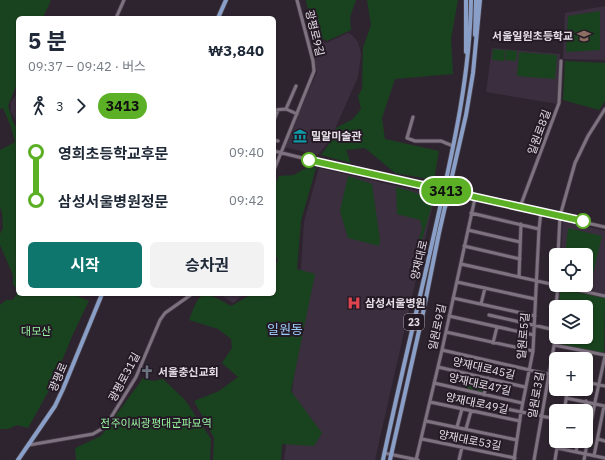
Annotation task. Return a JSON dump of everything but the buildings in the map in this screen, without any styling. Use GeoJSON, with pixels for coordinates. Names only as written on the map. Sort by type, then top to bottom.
{"type":"FeatureCollection","features":[{"type":"Feature","properties":{"kind":"main road"},"geometry":{"type":"LineString","coordinates":[[219,16],[226,0]]}},
{"type":"Feature","properties":{"kind":"main road","name":"양재대로"},"geometry":{"type":"LineString","coordinates":[[466,0],[465,42],[467,62]]}},
{"type":"Feature","properties":{"kind":"main road","name":"양재대로"},"geometry":{"type":"LineString","coordinates":[[383,460],[446,191],[453,146],[460,115],[467,62],[471,0]]}},
{"type":"Feature","properties":{"kind":"main road","name":"양재대로"},"geometry":{"type":"LineString","coordinates":[[473,73],[476,0]]}},
{"type":"Feature","properties":{"kind":"main road","name":"양재대로"},"geometry":{"type":"LineString","coordinates":[[390,460],[445,207],[446,191],[452,176],[466,114],[473,73],[480,0]]}},
{"type":"Feature","properties":{"kind":"main road"},"geometry":{"type":"LineString","coordinates":[[452,176],[462,195]]}},
{"type":"Feature","properties":{"kind":"main road","name":"광평로"},"geometry":{"type":"LineString","coordinates":[[18,460],[50,414],[63,388],[101,296]]}},
{"type":"Feature","properties":{"kind":"street"},"geometry":{"type":"LineString","coordinates":[[117,16],[124,0]]}},
{"type":"Feature","properties":{"kind":"street","name":"광평로9길"},"geometry":{"type":"LineString","coordinates":[[297,114],[314,71],[314,61],[298,0]]}},
{"type":"Feature","properties":{"kind":"street","name":"일원로8길"},"geometry":{"type":"LineString","coordinates":[[520,207],[559,103],[561,61]]}},
{"type":"Feature","properties":{"kind":"street"},"geometry":{"type":"LineString","coordinates":[[286,109],[296,86]]}},
{"type":"Feature","properties":{"kind":"street"},"geometry":{"type":"LineString","coordinates":[[276,110],[286,109],[297,114],[276,165]]}},
{"type":"Feature","properties":{"kind":"street"},"geometry":{"type":"LineString","coordinates":[[558,248],[560,216],[575,163],[588,136],[605,109]]}},
{"type":"Feature","properties":{"kind":"street"},"geometry":{"type":"LineString","coordinates":[[413,117],[407,138],[415,141],[441,141],[453,146]]}},
{"type":"Feature","properties":{"kind":"street"},"geometry":{"type":"LineString","coordinates":[[276,152],[605,227]]}},
{"type":"Feature","properties":{"kind":"street"},"geometry":{"type":"LineString","coordinates":[[445,207],[462,195]]}},
{"type":"Feature","properties":{"kind":"street","name":"일원로9길"},"geometry":{"type":"LineString","coordinates":[[417,460],[475,198]]}},
{"type":"Feature","properties":{"kind":"street","name":"일원로5길"},"geometry":{"type":"LineString","coordinates":[[514,459],[522,403],[533,352],[541,212]]}},
{"type":"Feature","properties":{"kind":"street"},"geometry":{"type":"LineString","coordinates":[[471,213],[539,229]]}},
{"type":"Feature","properties":{"kind":"street"},"geometry":{"type":"LineString","coordinates":[[519,277],[521,224]]}},
{"type":"Feature","properties":{"kind":"street"},"geometry":{"type":"LineString","coordinates":[[468,230],[520,242]]}},
{"type":"Feature","properties":{"kind":"street"},"geometry":{"type":"LineString","coordinates":[[464,246],[520,259]]}},
{"type":"Feature","properties":{"kind":"street"},"geometry":{"type":"LineString","coordinates":[[460,264],[549,283]]}},
{"type":"Feature","properties":{"kind":"street"},"geometry":{"type":"LineString","coordinates":[[457,282],[535,299]]}},
{"type":"Feature","properties":{"kind":"street"},"geometry":{"type":"LineString","coordinates":[[481,304],[485,288]]}},
{"type":"Feature","properties":{"kind":"street"},"geometry":{"type":"LineString","coordinates":[[588,292],[605,296]]}},
{"type":"Feature","properties":{"kind":"street","name":"광평로31길"},"geometry":{"type":"LineString","coordinates":[[29,445],[93,434],[105,427],[136,377],[160,320],[165,313],[189,296]]}},
{"type":"Feature","properties":{"kind":"street"},"geometry":{"type":"LineString","coordinates":[[453,298],[535,316]]}},
{"type":"Feature","properties":{"kind":"street"},"geometry":{"type":"LineString","coordinates":[[489,315],[549,329]]}},
{"type":"Feature","properties":{"kind":"street"},"geometry":{"type":"LineString","coordinates":[[449,316],[534,335]]}},
{"type":"Feature","properties":{"kind":"street"},"geometry":{"type":"LineString","coordinates":[[493,343],[497,326]]}},
{"type":"Feature","properties":{"kind":"street"},"geometry":{"type":"LineString","coordinates":[[446,332],[533,352]]}},
{"type":"Feature","properties":{"kind":"street"},"geometry":{"type":"LineString","coordinates":[[554,345],[605,356],[584,460]]}},
{"type":"Feature","properties":{"kind":"street","name":"일원로3길"},"geometry":{"type":"LineString","coordinates":[[553,352],[554,345]]}},
{"type":"Feature","properties":{"kind":"street"},"geometry":{"type":"LineString","coordinates":[[442,350],[549,374]]}},
{"type":"Feature","properties":{"kind":"street","name":"양재대로45길"},"geometry":{"type":"LineString","coordinates":[[438,367],[525,387]]}},
{"type":"Feature","properties":{"kind":"street"},"geometry":{"type":"LineString","coordinates":[[484,395],[488,378]]}},
{"type":"Feature","properties":{"kind":"street","name":"일원로3길"},"geometry":{"type":"LineString","coordinates":[[534,460],[549,379]]}},
{"type":"Feature","properties":{"kind":"street","name":"양재대로47길"},"geometry":{"type":"LineString","coordinates":[[434,383],[522,403]]}},
{"type":"Feature","properties":{"kind":"street"},"geometry":{"type":"LineString","coordinates":[[593,384],[605,386]]}},
{"type":"Feature","properties":{"kind":"street"},"geometry":{"type":"LineString","coordinates":[[565,404],[566,398],[605,406],[603,423],[594,456]]}},
{"type":"Feature","properties":{"kind":"street","name":"양재대로49길"},"geometry":{"type":"LineString","coordinates":[[430,402],[520,421]]}},
{"type":"Feature","properties":{"kind":"street"},"geometry":{"type":"LineString","coordinates":[[473,402],[549,418]]}},
{"type":"Feature","properties":{"kind":"street"},"geometry":{"type":"LineString","coordinates":[[457,427],[462,409]]}},
{"type":"Feature","properties":{"kind":"street"},"geometry":{"type":"LineString","coordinates":[[466,429],[471,411]]}},
{"type":"Feature","properties":{"kind":"street"},"geometry":{"type":"LineString","coordinates":[[426,421],[517,440]]}},
{"type":"Feature","properties":{"kind":"street","name":"양재대로53길"},"geometry":{"type":"LineString","coordinates":[[422,439],[514,459]]}},
{"type":"Feature","properties":{"kind":"street"},"geometry":{"type":"LineString","coordinates":[[598,439],[605,441]]}},
{"type":"Feature","properties":{"kind":"street"},"geometry":{"type":"LineString","coordinates":[[459,460],[462,447]]}},
{"type":"Feature","properties":{"kind":"street"},"geometry":{"type":"LineString","coordinates":[[555,460],[557,448],[605,458]]}},
{"type":"Feature","properties":{"kind":"street"},"geometry":{"type":"LineString","coordinates":[[576,452],[577,448]]}},
{"type":"Feature","properties":{"kind":"street"},"geometry":{"type":"LineString","coordinates":[[384,453],[417,460]]}},
{"type":"Feature","properties":{"kind":"shaded area","name":"서울일원초등학교"},"geometry":{"type":"Polygon","coordinates":[[[605,6],[605,60],[563,59],[565,13],[605,6]]]}},
{"type":"Feature","properties":{"kind":"shaded area"},"geometry":{"type":"Polygon","coordinates":[[[348,33],[358,42],[361,54],[358,77],[330,140],[318,155],[284,147],[317,72],[310,39],[319,38],[326,43],[348,33]]]}},
{"type":"Feature","properties":{"kind":"shaded area"},"geometry":{"type":"Polygon","coordinates":[[[492,48],[560,54],[558,104],[486,92],[492,48]]]}},
{"type":"Feature","properties":{"kind":"shaded area"},"geometry":{"type":"Polygon","coordinates":[[[16,96],[16,121],[11,112],[11,102],[16,96]]]}},
{"type":"Feature","properties":{"kind":"shaded area","name":"삼성서울병원"},"geometry":{"type":"Polygon","coordinates":[[[319,168],[435,195],[375,460],[284,460],[293,385],[304,222],[319,168]]]}},
{"type":"Feature","properties":{"kind":"shaded area"},"geometry":{"type":"Polygon","coordinates":[[[563,221],[605,231],[605,295],[593,292],[593,248],[561,248],[563,221]]]}},
{"type":"Feature","properties":{"kind":"shaded area"},"geometry":{"type":"Polygon","coordinates":[[[223,296],[242,296],[233,303],[223,296]]]}},
{"type":"Feature","properties":{"kind":"green space"},"geometry":{"type":"Polygon","coordinates":[[[0,0],[51,0],[44,16],[16,16],[16,86],[8,106],[16,127],[16,289],[13,284],[13,275],[0,245],[0,234],[3,228],[0,207],[0,150],[15,142],[11,127],[3,108],[0,109],[0,0]]]}},
{"type":"Feature","properties":{"kind":"green space"},"geometry":{"type":"Polygon","coordinates":[[[306,0],[356,0],[350,17],[351,30],[327,41],[320,37],[313,36],[306,0]]]}},
{"type":"Feature","properties":{"kind":"green space"},"geometry":{"type":"Polygon","coordinates":[[[367,0],[458,0],[451,39],[453,74],[395,79],[382,118],[385,139],[439,151],[434,180],[395,173],[365,148],[346,150],[351,163],[321,155],[332,140],[336,128],[353,119],[361,109],[358,96],[362,89],[363,48],[371,25],[367,0]]]}},
{"type":"Feature","properties":{"kind":"green space","name":"서울일원초등학교"},"geometry":{"type":"Polygon","coordinates":[[[600,11],[600,50],[566,52],[568,16],[600,11]]]}},
{"type":"Feature","properties":{"kind":"green space"},"geometry":{"type":"Polygon","coordinates":[[[493,49],[505,50],[504,61],[492,60],[493,49]]]}},
{"type":"Feature","properties":{"kind":"green space"},"geometry":{"type":"Polygon","coordinates":[[[506,50],[517,51],[516,61],[505,60],[506,50]]]}},
{"type":"Feature","properties":{"kind":"green space"},"geometry":{"type":"Polygon","coordinates":[[[519,52],[557,55],[555,79],[517,76],[519,52]]]}},
{"type":"Feature","properties":{"kind":"green space"},"geometry":{"type":"Polygon","coordinates":[[[565,61],[605,63],[605,101],[599,110],[563,100],[565,61]]]}},
{"type":"Feature","properties":{"kind":"green space"},"geometry":{"type":"Polygon","coordinates":[[[308,167],[316,168],[301,221],[297,269],[315,274],[291,391],[322,433],[314,446],[282,444],[281,460],[213,460],[214,438],[194,401],[219,391],[238,377],[222,363],[232,348],[231,339],[218,329],[189,320],[197,302],[202,296],[214,297],[231,306],[248,296],[276,296],[276,266],[278,258],[276,256],[276,183],[279,176],[294,175],[308,167]]]}},
{"type":"Feature","properties":{"kind":"green space"},"geometry":{"type":"Polygon","coordinates":[[[348,176],[372,184],[380,240],[379,246],[348,238],[340,211],[348,176]]]}},
{"type":"Feature","properties":{"kind":"green space"},"geometry":{"type":"Polygon","coordinates":[[[396,187],[425,197],[432,204],[422,240],[419,239],[422,229],[420,220],[397,214],[396,187]]]}},
{"type":"Feature","properties":{"kind":"green space"},"geometry":{"type":"Polygon","coordinates":[[[568,228],[602,236],[593,274],[593,248],[566,248],[568,228]]]}},
{"type":"Feature","properties":{"kind":"green space"},"geometry":{"type":"Polygon","coordinates":[[[560,292],[575,292],[605,298],[604,354],[557,344],[593,344],[593,300],[559,300],[560,292]]]}},
{"type":"Feature","properties":{"kind":"green space","name":"대모산"},"geometry":{"type":"Polygon","coordinates":[[[16,295],[78,296],[89,301],[73,334],[52,385],[28,428],[17,425],[8,429],[0,429],[0,305],[6,300],[13,300],[16,295]]]}},
{"type":"Feature","properties":{"kind":"green space"},"geometry":{"type":"Polygon","coordinates":[[[469,374],[487,379],[484,394],[466,390],[469,374]]]}},
{"type":"Feature","properties":{"kind":"green space","name":"전주이씨광평대군파묘역"},"geometry":{"type":"Polygon","coordinates":[[[143,378],[153,381],[163,379],[185,400],[211,439],[210,460],[76,460],[75,448],[101,436],[143,378]]]}},
{"type":"Feature","properties":{"kind":"bus line","name":"3413"},"geometry":{"type":"LineString","coordinates":[[309,160],[583,221]]}},
{"type":"Feature","properties":{"kind":"place","name":"서울일원초등학교"},"geometry":{"type":"Point","coordinates":[584,36]}},
{"type":"Feature","properties":{"kind":"place","name":"밀알미술관"},"geometry":{"type":"Point","coordinates":[300,136]}},
{"type":"Feature","properties":{"kind":"place","name":"삼성서울병원"},"geometry":{"type":"Point","coordinates":[354,303]}},
{"type":"Feature","properties":{"kind":"place","name":"서울충신교회"},"geometry":{"type":"Point","coordinates":[147,372]}},
{"type":"Feature","properties":{"kind":"district","name":"일원동"},"geometry":{"type":"Point","coordinates":[285,329]}}]}
